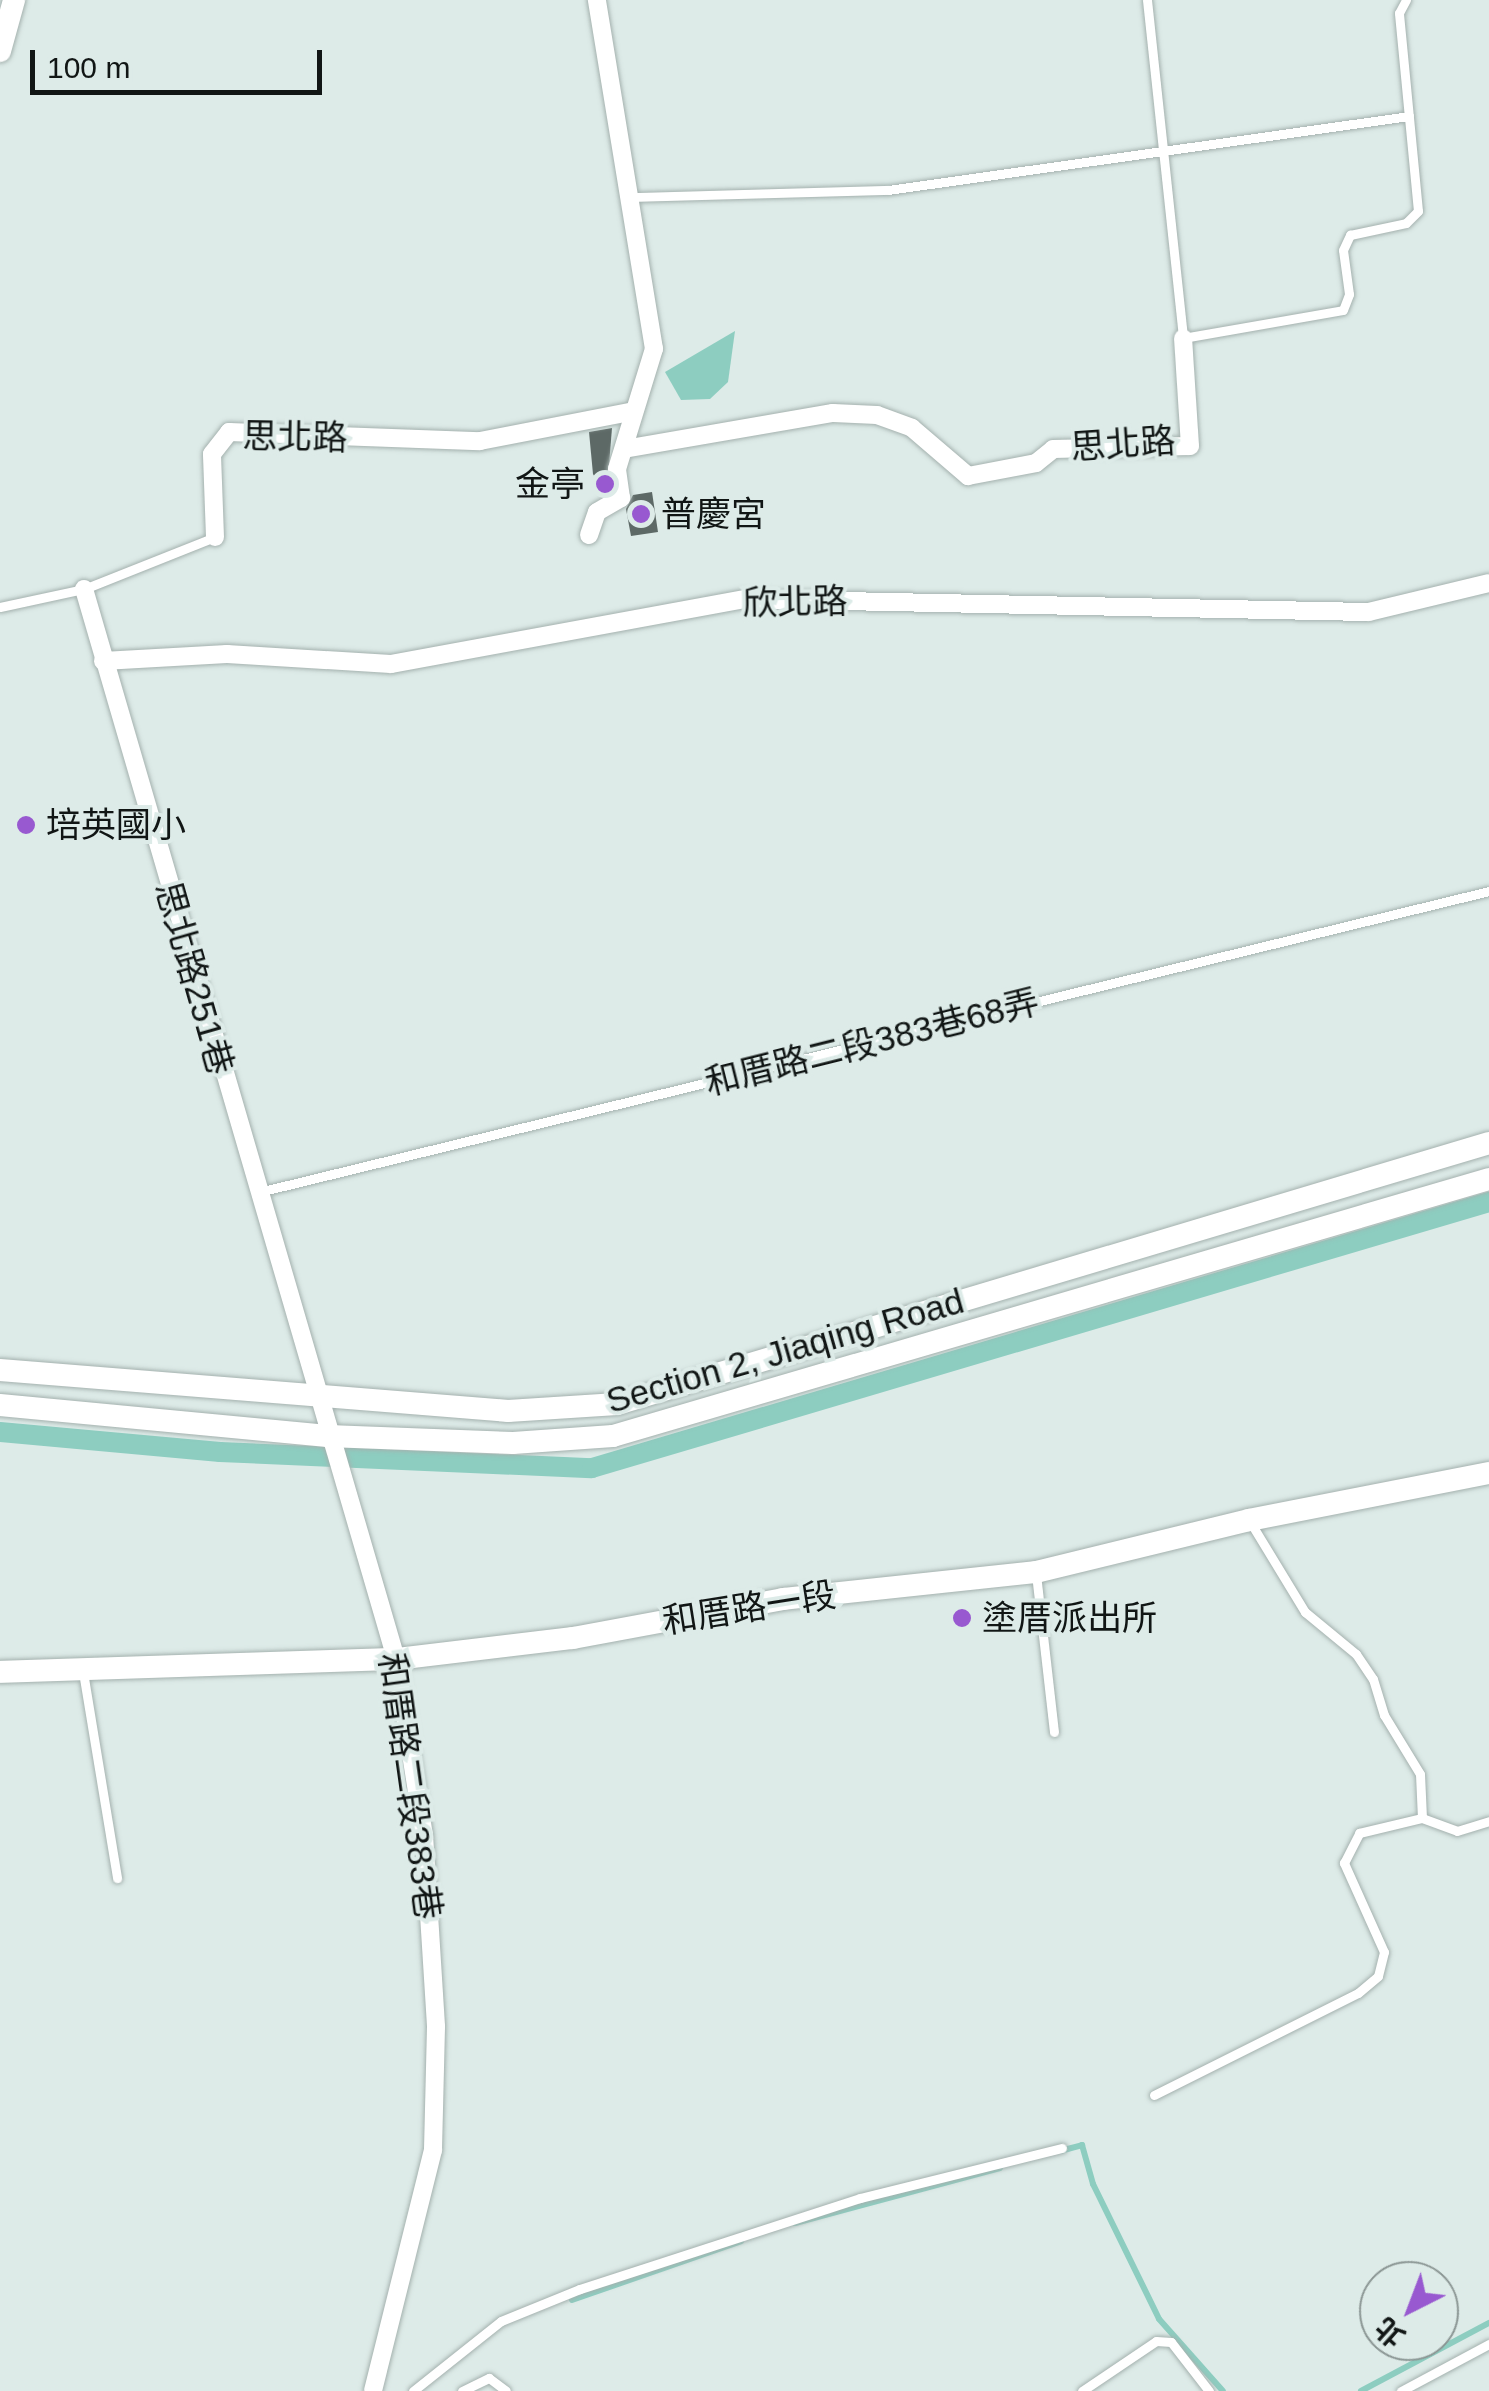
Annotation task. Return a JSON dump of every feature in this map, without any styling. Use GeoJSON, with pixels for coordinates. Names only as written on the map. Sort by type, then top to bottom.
{"type":"FeatureCollection","features":[{"type":"Feature","properties":{"kind":"street"},"geometry":{"type":"LineString","coordinates":[[0,51],[14,0]]}},
{"type":"Feature","properties":{"kind":"street"},"geometry":{"type":"LineString","coordinates":[[589,535],[597,512],[621,498],[617,469],[654,349],[634,198],[597,0]]}},
{"type":"Feature","properties":{"kind":"street","name":"思北路"},"geometry":{"type":"LineString","coordinates":[[624,449],[833,413],[877,415],[912,428],[968,476],[1036,462],[1053,449],[1190,446],[1182,338]]}},
{"type":"Feature","properties":{"kind":"street","name":"思北路"},"geometry":{"type":"LineString","coordinates":[[215,537],[212,454],[229,432],[480,441],[634,411]]}},
{"type":"Feature","properties":{"kind":"street","name":"欣北路"},"geometry":{"type":"LineString","coordinates":[[103,661],[227,654],[391,664],[746,599],[1369,612],[1489,583]]}},
{"type":"Feature","properties":{"kind":"street","name":"思北路251巷"},"geometry":{"type":"LineString","coordinates":[[84,589],[256,1193]]}},
{"type":"Feature","properties":{"kind":"street","name":"Section 2, Jiaqing Road"},"geometry":{"type":"LineString","coordinates":[[0,1370],[508,1412],[617,1404],[1489,1144]]}},
{"type":"Feature","properties":{"kind":"street","name":"Section 2, Jiaqing Road"},"geometry":{"type":"LineString","coordinates":[[0,1405],[330,1443],[513,1443],[612,1436],[1489,1180]]}},
{"type":"Feature","properties":{"kind":"street","name":"和厝路二段383巷"},"geometry":{"type":"LineString","coordinates":[[256,1193],[396,1659],[424,1835],[436,2026],[433,2150],[373,2391]]}},
{"type":"Feature","properties":{"kind":"street","name":"和厝路一段"},"geometry":{"type":"LineString","coordinates":[[0,1672],[396,1659],[573,1638],[783,1599],[1036,1572],[1249,1520],[1489,1473]]}},
{"type":"Feature","properties":{"kind":"lane"},"geometry":{"type":"LineString","coordinates":[[1146,0],[1182,338],[1343,310],[1350,235],[1406,223],[1418,211],[1398,13],[1406,0]]}},
{"type":"Feature","properties":{"kind":"lane"},"geometry":{"type":"LineString","coordinates":[[634,198],[888,190],[1408,116]]}},
{"type":"Feature","properties":{"kind":"lane","name":"思北路"},"geometry":{"type":"LineString","coordinates":[[0,607],[84,589],[215,537]]}},
{"type":"Feature","properties":{"kind":"lane","name":"和厝路二段383巷68弄"},"geometry":{"type":"LineString","coordinates":[[256,1193],[1489,892]]}},
{"type":"Feature","properties":{"kind":"lane"},"geometry":{"type":"LineString","coordinates":[[1249,1520],[1304,1612],[1356,1654],[1373,1680],[1384,1715],[1420,1774],[1422,1818]]}},
{"type":"Feature","properties":{"kind":"lane"},"geometry":{"type":"LineString","coordinates":[[1036,1572],[1054,1732]]}},
{"type":"Feature","properties":{"kind":"lane"},"geometry":{"type":"LineString","coordinates":[[82,1669],[117,1878]]}},
{"type":"Feature","properties":{"kind":"lane"},"geometry":{"type":"LineString","coordinates":[[1154,2095],[1358,1992],[1378,1976],[1384,1952],[1344,1863],[1359,1832],[1422,1818],[1457,1831],[1489,1820]]}},
{"type":"Feature","properties":{"kind":"lane"},"geometry":{"type":"LineString","coordinates":[[414,2391],[501,2321],[580,2290],[860,2198],[1062,2148]]}},
{"type":"Feature","properties":{"kind":"lane"},"geometry":{"type":"LineString","coordinates":[[1082,2391],[1156,2341],[1171,2342],[1209,2391]]}},
{"type":"Feature","properties":{"kind":"lane"},"geometry":{"type":"LineString","coordinates":[[1401,2391],[1489,2344]]}},
{"type":"Feature","properties":{"kind":"lane"},"geometry":{"type":"LineString","coordinates":[[462,2391],[489,2378],[506,2391]]}},
{"type":"Feature","properties":{"kind":"shaded area"},"geometry":{"type":"Polygon","coordinates":[[[735,331],[728,382],[710,399],[681,400],[665,372],[735,331]]]}},
{"type":"Feature","properties":{"kind":"building"},"geometry":{"type":"Polygon","coordinates":[[[612,428],[607,490],[603,491],[593,474],[589,432],[612,428]]]}},
{"type":"Feature","properties":{"kind":"building","name":"普慶宮"},"geometry":{"type":"Polygon","coordinates":[[[652,492],[658,532],[631,536],[626,509],[633,495],[652,492]]]}},
{"type":"Feature","properties":{"kind":"waterway"},"geometry":{"type":"LineString","coordinates":[[0,1432],[220,1452],[592,1468],[1489,1202]]}},
{"type":"Feature","properties":{"kind":"waterway"},"geometry":{"type":"LineString","coordinates":[[1060,2151],[1082,2145],[1093,2184],[1159,2319],[1223,2391]]}},
{"type":"Feature","properties":{"kind":"waterway"},"geometry":{"type":"LineString","coordinates":[[795,2223],[1000,2168]]}},
{"type":"Feature","properties":{"kind":"waterway"},"geometry":{"type":"LineString","coordinates":[[572,2300],[741,2241]]}},
{"type":"Feature","properties":{"kind":"waterway"},"geometry":{"type":"LineString","coordinates":[[1361,2391],[1489,2323]]}},
{"type":"Feature","properties":{"kind":"place","name":"金亭"},"geometry":{"type":"Point","coordinates":[605,484]}},
{"type":"Feature","properties":{"kind":"place","name":"普慶宮"},"geometry":{"type":"Point","coordinates":[641,514]}},
{"type":"Feature","properties":{"kind":"place","name":"培英國小"},"geometry":{"type":"Point","coordinates":[26,825]}},
{"type":"Feature","properties":{"kind":"place","name":"塗厝派出所"},"geometry":{"type":"Point","coordinates":[962,1618]}}]}
